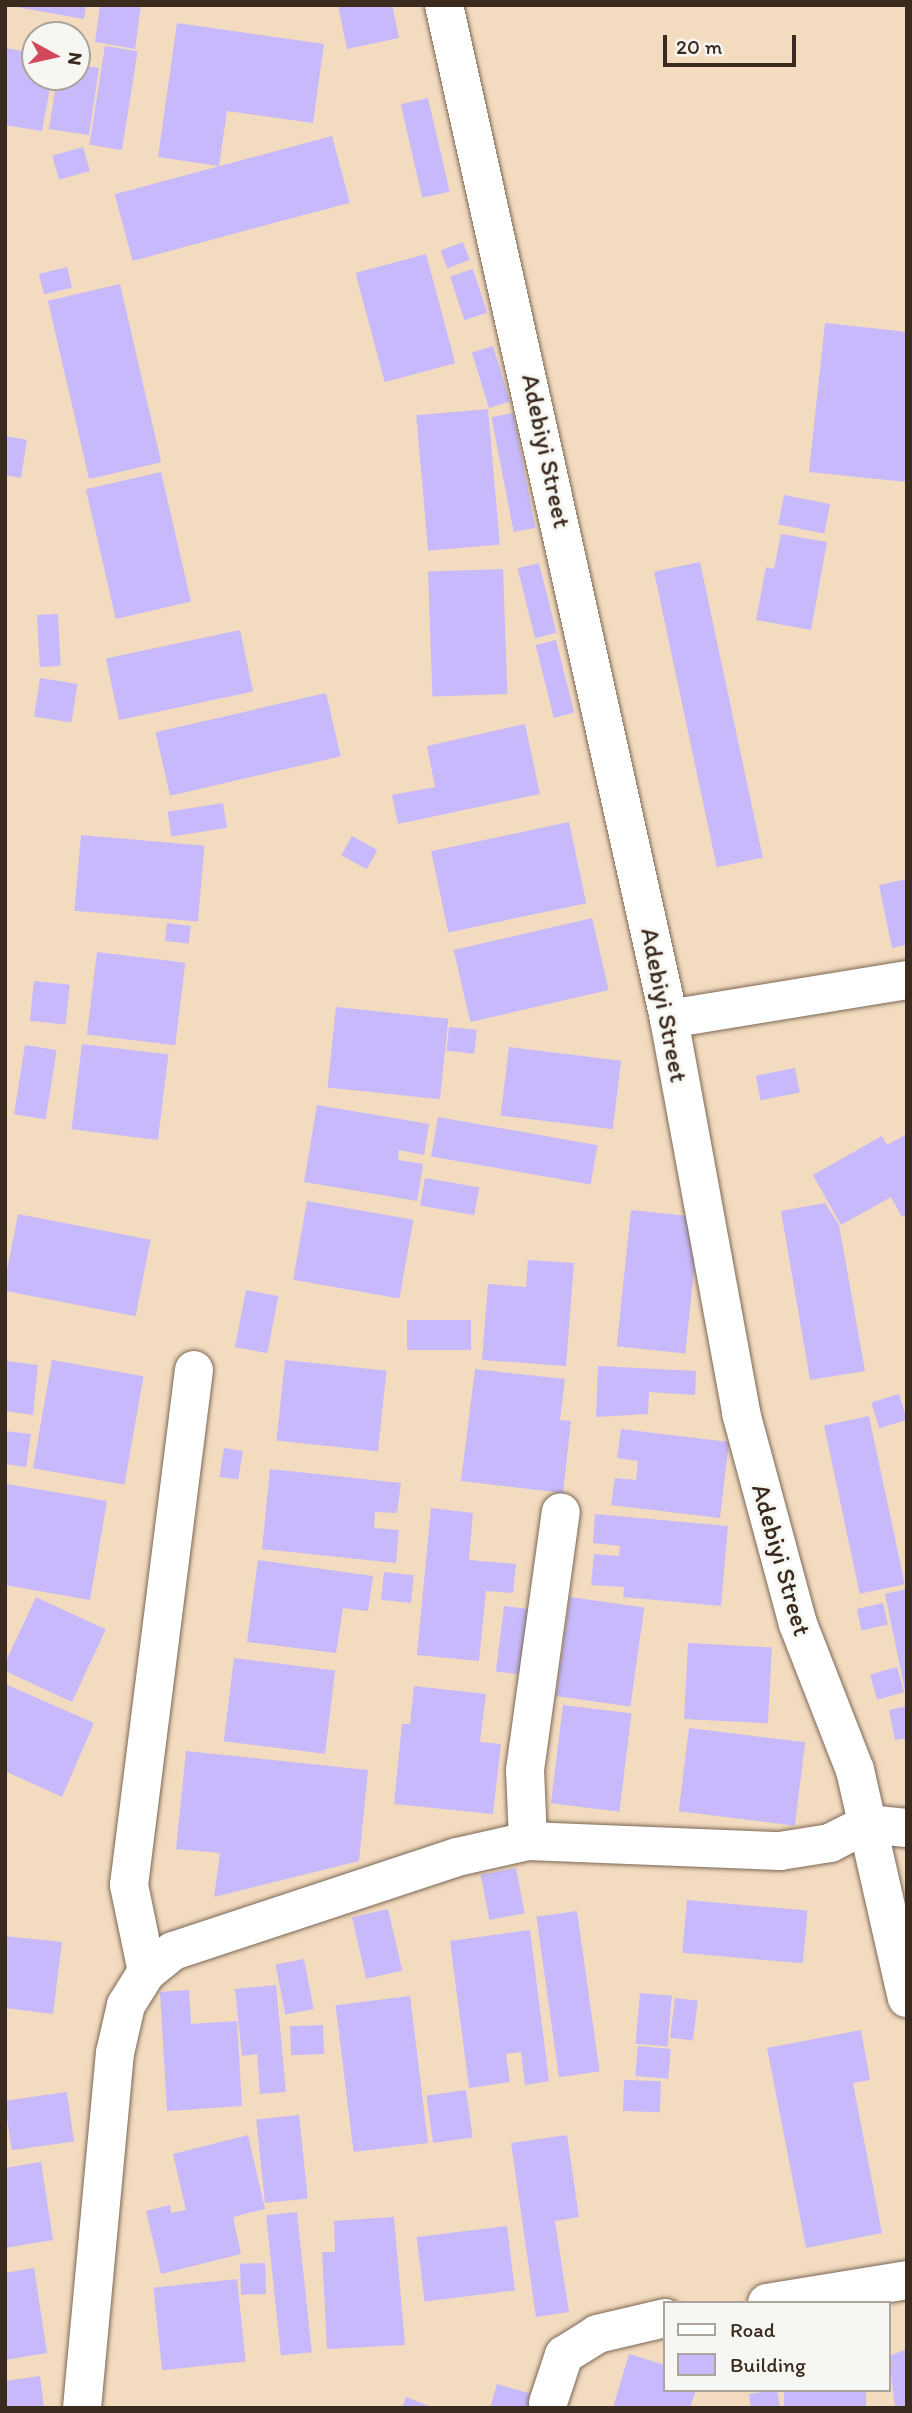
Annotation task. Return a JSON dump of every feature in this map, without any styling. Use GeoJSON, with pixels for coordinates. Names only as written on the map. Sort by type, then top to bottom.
{"type":"FeatureCollection","features":[{"type":"Feature","properties":{"kind":"street","name":"Adebiyi Street"},"geometry":{"type":"LineString","coordinates":[[444,5],[669,1019],[710,1264],[772,1543],[855,1770],[907,1998]]}},
{"type":"Feature","properties":{"kind":"street"},"geometry":{"type":"LineString","coordinates":[[669,1019],[907,979]]}},
{"type":"Feature","properties":{"kind":"street"},"geometry":{"type":"LineString","coordinates":[[147,1972],[129,1885],[194,1370]]}},
{"type":"Feature","properties":{"kind":"street"},"geometry":{"type":"LineString","coordinates":[[528,1840],[525,1770],[561,1513]]}},
{"type":"Feature","properties":{"kind":"street"},"geometry":{"type":"LineString","coordinates":[[82,2408],[115,2053],[126,2006],[147,1972],[173,1951],[528,1840],[779,1851],[830,1843],[867,1824],[907,1828]]}},
{"type":"Feature","properties":{"kind":"street"},"geometry":{"type":"LineString","coordinates":[[779,2301],[907,2280]]}},
{"type":"Feature","properties":{"kind":"street"},"geometry":{"type":"LineString","coordinates":[[548,2403],[564,2355],[597,2334],[664,2318]]}},
{"type":"Feature","properties":{"kind":"building"},"geometry":{"type":"Polygon","coordinates":[[[5,5],[86,5],[84,19],[5,5]]]}},
{"type":"Feature","properties":{"kind":"building"},"geometry":{"type":"Polygon","coordinates":[[[100,5],[141,5],[135,49],[95,42],[100,5]]]}},
{"type":"Feature","properties":{"kind":"building"},"geometry":{"type":"Polygon","coordinates":[[[338,5],[392,5],[399,38],[347,49],[338,5]]]}},
{"type":"Feature","properties":{"kind":"building"},"geometry":{"type":"Polygon","coordinates":[[[177,23],[324,44],[313,123],[227,111],[219,166],[158,157],[177,23]]]}},
{"type":"Feature","properties":{"kind":"building"},"geometry":{"type":"Polygon","coordinates":[[[105,46],[138,51],[122,150],[89,145],[105,46]]]}},
{"type":"Feature","properties":{"kind":"building"},"geometry":{"type":"Polygon","coordinates":[[[5,48],[21,51],[21,91],[49,91],[42,131],[5,125],[5,48]]]}},
{"type":"Feature","properties":{"kind":"building"},"geometry":{"type":"Polygon","coordinates":[[[91,67],[99,68],[89,135],[49,129],[55,91],[91,91],[91,67]]]}},
{"type":"Feature","properties":{"kind":"building"},"geometry":{"type":"Polygon","coordinates":[[[428,98],[450,192],[422,198],[401,104],[428,98]]]}},
{"type":"Feature","properties":{"kind":"building"},"geometry":{"type":"Polygon","coordinates":[[[332,136],[350,203],[133,261],[115,194],[332,136]]]}},
{"type":"Feature","properties":{"kind":"building"},"geometry":{"type":"Polygon","coordinates":[[[83,147],[90,171],[59,180],[52,156],[83,147]]]}},
{"type":"Feature","properties":{"kind":"building"},"geometry":{"type":"Polygon","coordinates":[[[463,242],[470,260],[447,268],[441,251],[463,242]]]}},
{"type":"Feature","properties":{"kind":"building"},"geometry":{"type":"Polygon","coordinates":[[[426,254],[455,363],[385,382],[355,273],[426,254]]]}},
{"type":"Feature","properties":{"kind":"building"},"geometry":{"type":"Polygon","coordinates":[[[67,267],[72,287],[44,294],[39,274],[67,267]]]}},
{"type":"Feature","properties":{"kind":"building"},"geometry":{"type":"Polygon","coordinates":[[[473,269],[487,313],[464,320],[450,276],[473,269]]]}},
{"type":"Feature","properties":{"kind":"building"},"geometry":{"type":"Polygon","coordinates":[[[120,284],[161,462],[89,479],[48,301],[120,284]]]}},
{"type":"Feature","properties":{"kind":"building"},"geometry":{"type":"Polygon","coordinates":[[[825,323],[907,332],[907,482],[809,472],[825,323]]]}},
{"type":"Feature","properties":{"kind":"building"},"geometry":{"type":"Polygon","coordinates":[[[493,346],[510,401],[489,408],[472,352],[493,346]]]}},
{"type":"Feature","properties":{"kind":"building"},"geometry":{"type":"Polygon","coordinates":[[[488,409],[500,544],[428,551],[416,415],[488,409]]]}},
{"type":"Feature","properties":{"kind":"building"},"geometry":{"type":"Polygon","coordinates":[[[513,413],[535,528],[514,532],[491,417],[513,413]]]}},
{"type":"Feature","properties":{"kind":"building"},"geometry":{"type":"Polygon","coordinates":[[[5,436],[27,440],[21,478],[5,475],[5,436]]]}},
{"type":"Feature","properties":{"kind":"building"},"geometry":{"type":"Polygon","coordinates":[[[161,472],[191,602],[116,619],[86,489],[161,472]]]}},
{"type":"Feature","properties":{"kind":"building"},"geometry":{"type":"Polygon","coordinates":[[[784,495],[830,504],[824,533],[778,524],[784,495]]]}},
{"type":"Feature","properties":{"kind":"building"},"geometry":{"type":"Polygon","coordinates":[[[781,534],[827,542],[811,630],[756,620],[766,567],[774,569],[781,534]]]}},
{"type":"Feature","properties":{"kind":"building"},"geometry":{"type":"Polygon","coordinates":[[[700,562],[763,857],[717,867],[654,572],[700,562]]]}},
{"type":"Feature","properties":{"kind":"building"},"geometry":{"type":"Polygon","coordinates":[[[539,563],[556,633],[535,638],[518,568],[539,563]]]}},
{"type":"Feature","properties":{"kind":"building"},"geometry":{"type":"Polygon","coordinates":[[[503,569],[507,694],[432,697],[428,572],[503,569]]]}},
{"type":"Feature","properties":{"kind":"building"},"geometry":{"type":"Polygon","coordinates":[[[58,614],[61,666],[40,667],[37,615],[58,614]]]}},
{"type":"Feature","properties":{"kind":"building"},"geometry":{"type":"Polygon","coordinates":[[[240,630],[253,692],[119,720],[106,658],[240,630]]]}},
{"type":"Feature","properties":{"kind":"building"},"geometry":{"type":"Polygon","coordinates":[[[556,640],[574,713],[554,718],[536,645],[556,640]]]}},
{"type":"Feature","properties":{"kind":"building"},"geometry":{"type":"Polygon","coordinates":[[[40,678],[78,684],[71,722],[34,717],[40,678]]]}},
{"type":"Feature","properties":{"kind":"building"},"geometry":{"type":"Polygon","coordinates":[[[326,693],[341,756],[170,796],[155,732],[326,693]]]}},
{"type":"Feature","properties":{"kind":"building"},"geometry":{"type":"Polygon","coordinates":[[[525,724],[540,794],[398,824],[392,795],[435,787],[427,746],[525,724]]]}},
{"type":"Feature","properties":{"kind":"building"},"geometry":{"type":"Polygon","coordinates":[[[223,803],[227,828],[172,836],[168,812],[223,803]]]}},
{"type":"Feature","properties":{"kind":"building"},"geometry":{"type":"Polygon","coordinates":[[[569,822],[586,903],[448,933],[431,851],[569,822]]]}},
{"type":"Feature","properties":{"kind":"building"},"geometry":{"type":"Polygon","coordinates":[[[81,835],[205,846],[198,922],[74,911],[81,835]]]}},
{"type":"Feature","properties":{"kind":"building"},"geometry":{"type":"Polygon","coordinates":[[[352,836],[377,850],[367,869],[341,855],[352,836]]]}},
{"type":"Feature","properties":{"kind":"building"},"geometry":{"type":"Polygon","coordinates":[[[907,879],[907,945],[892,948],[879,885],[907,879]]]}},
{"type":"Feature","properties":{"kind":"building"},"geometry":{"type":"Polygon","coordinates":[[[592,918],[609,990],[470,1022],[454,950],[592,918]]]}},
{"type":"Feature","properties":{"kind":"building"},"geometry":{"type":"Polygon","coordinates":[[[167,923],[191,926],[189,944],[165,941],[167,923]]]}},
{"type":"Feature","properties":{"kind":"building"},"geometry":{"type":"Polygon","coordinates":[[[97,952],[185,963],[175,1045],[87,1034],[97,952]]]}},
{"type":"Feature","properties":{"kind":"building"},"geometry":{"type":"Polygon","coordinates":[[[34,981],[70,985],[66,1025],[30,1021],[34,981]]]}},
{"type":"Feature","properties":{"kind":"building"},"geometry":{"type":"Polygon","coordinates":[[[336,1007],[448,1019],[440,1099],[328,1088],[336,1007]]]}},
{"type":"Feature","properties":{"kind":"building"},"geometry":{"type":"Polygon","coordinates":[[[449,1027],[477,1030],[474,1054],[446,1051],[449,1027]]]}},
{"type":"Feature","properties":{"kind":"building"},"geometry":{"type":"Polygon","coordinates":[[[82,1044],[168,1055],[158,1140],[72,1129],[82,1044]]]}},
{"type":"Feature","properties":{"kind":"building"},"geometry":{"type":"Polygon","coordinates":[[[25,1045],[57,1050],[46,1119],[14,1114],[25,1045]]]}},
{"type":"Feature","properties":{"kind":"building"},"geometry":{"type":"Polygon","coordinates":[[[509,1047],[621,1061],[613,1129],[501,1115],[509,1047]]]}},
{"type":"Feature","properties":{"kind":"building"},"geometry":{"type":"Polygon","coordinates":[[[795,1068],[800,1093],[761,1100],[756,1076],[795,1068]]]}},
{"type":"Feature","properties":{"kind":"building"},"geometry":{"type":"Polygon","coordinates":[[[317,1105],[429,1124],[424,1155],[399,1150],[398,1160],[423,1164],[417,1201],[304,1182],[317,1105]]]}},
{"type":"Feature","properties":{"kind":"building"},"geometry":{"type":"Polygon","coordinates":[[[438,1117],[598,1145],[591,1185],[431,1156],[438,1117]]]}},
{"type":"Feature","properties":{"kind":"building"},"geometry":{"type":"Polygon","coordinates":[[[907,1134],[907,1214],[902,1217],[891,1197],[841,1225],[813,1175],[882,1136],[887,1145],[907,1134]]]}},
{"type":"Feature","properties":{"kind":"building"},"geometry":{"type":"Polygon","coordinates":[[[425,1178],[479,1188],[474,1215],[420,1206],[425,1178]]]}},
{"type":"Feature","properties":{"kind":"building"},"geometry":{"type":"Polygon","coordinates":[[[307,1201],[413,1220],[399,1299],[293,1280],[307,1201]]]}},
{"type":"Feature","properties":{"kind":"building"},"geometry":{"type":"Polygon","coordinates":[[[825,1203],[839,1225],[865,1371],[810,1380],[781,1211],[825,1203]]]}},
{"type":"Feature","properties":{"kind":"building"},"geometry":{"type":"Polygon","coordinates":[[[631,1210],[700,1217],[685,1353],[617,1346],[631,1210]]]}},
{"type":"Feature","properties":{"kind":"building"},"geometry":{"type":"Polygon","coordinates":[[[18,1214],[151,1240],[136,1316],[5,1291],[18,1214]]]}},
{"type":"Feature","properties":{"kind":"building"},"geometry":{"type":"Polygon","coordinates":[[[528,1260],[574,1263],[566,1366],[482,1360],[488,1284],[526,1287],[528,1260]]]}},
{"type":"Feature","properties":{"kind":"building"},"geometry":{"type":"Polygon","coordinates":[[[246,1290],[278,1296],[267,1353],[235,1347],[246,1290]]]}},
{"type":"Feature","properties":{"kind":"building"},"geometry":{"type":"Polygon","coordinates":[[[407,1320],[471,1320],[471,1350],[407,1350],[407,1320]]]}},
{"type":"Feature","properties":{"kind":"building"},"geometry":{"type":"Polygon","coordinates":[[[52,1360],[144,1376],[124,1484],[33,1468],[52,1360]]]}},
{"type":"Feature","properties":{"kind":"building"},"geometry":{"type":"Polygon","coordinates":[[[285,1360],[386,1371],[378,1451],[277,1441],[285,1360]]]}},
{"type":"Feature","properties":{"kind":"building"},"geometry":{"type":"Polygon","coordinates":[[[6,1361],[38,1365],[33,1415],[5,1411],[6,1361]]]}},
{"type":"Feature","properties":{"kind":"building"},"geometry":{"type":"Polygon","coordinates":[[[598,1366],[696,1371],[695,1395],[649,1392],[648,1414],[596,1417],[598,1366]]]}},
{"type":"Feature","properties":{"kind":"building"},"geometry":{"type":"Polygon","coordinates":[[[475,1369],[565,1379],[560,1420],[571,1421],[563,1493],[461,1481],[475,1369]]]}},
{"type":"Feature","properties":{"kind":"building"},"geometry":{"type":"Polygon","coordinates":[[[899,1394],[907,1420],[879,1428],[871,1402],[899,1394]]]}},
{"type":"Feature","properties":{"kind":"building"},"geometry":{"type":"Polygon","coordinates":[[[869,1416],[905,1584],[860,1594],[824,1426],[869,1416]]]}},
{"type":"Feature","properties":{"kind":"building"},"geometry":{"type":"Polygon","coordinates":[[[621,1429],[729,1442],[720,1518],[611,1505],[615,1478],[636,1480],[638,1461],[617,1458],[621,1429]]]}},
{"type":"Feature","properties":{"kind":"building"},"geometry":{"type":"Polygon","coordinates":[[[5,1431],[31,1434],[26,1467],[5,1464],[5,1431]]]}},
{"type":"Feature","properties":{"kind":"building"},"geometry":{"type":"Polygon","coordinates":[[[224,1448],[243,1451],[238,1480],[219,1477],[224,1448]]]}},
{"type":"Feature","properties":{"kind":"building"},"geometry":{"type":"Polygon","coordinates":[[[270,1469],[401,1483],[397,1513],[375,1512],[374,1528],[399,1530],[396,1563],[262,1549],[270,1469]]]}},
{"type":"Feature","properties":{"kind":"building"},"geometry":{"type":"Polygon","coordinates":[[[7,1484],[107,1501],[90,1600],[5,1585],[7,1484]]]}},
{"type":"Feature","properties":{"kind":"building"},"geometry":{"type":"Polygon","coordinates":[[[431,1508],[473,1513],[469,1560],[516,1564],[513,1593],[486,1591],[479,1661],[417,1655],[431,1508]]]}},
{"type":"Feature","properties":{"kind":"building"},"geometry":{"type":"Polygon","coordinates":[[[595,1514],[728,1526],[721,1606],[623,1597],[624,1587],[591,1585],[594,1554],[619,1556],[620,1546],[593,1543],[595,1514]]]}},
{"type":"Feature","properties":{"kind":"building"},"geometry":{"type":"Polygon","coordinates":[[[258,1560],[373,1576],[368,1611],[343,1608],[336,1653],[247,1642],[258,1560]]]}},
{"type":"Feature","properties":{"kind":"building"},"geometry":{"type":"Polygon","coordinates":[[[384,1572],[414,1575],[411,1603],[381,1600],[384,1572]]]}},
{"type":"Feature","properties":{"kind":"building"},"geometry":{"type":"Polygon","coordinates":[[[907,1589],[907,1695],[906,1695],[885,1594],[907,1589]]]}},
{"type":"Feature","properties":{"kind":"building"},"geometry":{"type":"Polygon","coordinates":[[[36,1597],[106,1630],[72,1702],[5,1671],[5,1663],[36,1597]]]}},
{"type":"Feature","properties":{"kind":"building"},"geometry":{"type":"Polygon","coordinates":[[[570,1597],[644,1607],[630,1706],[556,1696],[570,1597]]]}},
{"type":"Feature","properties":{"kind":"building"},"geometry":{"type":"Polygon","coordinates":[[[883,1603],[888,1624],[862,1631],[857,1609],[883,1603]]]}},
{"type":"Feature","properties":{"kind":"building"},"geometry":{"type":"Polygon","coordinates":[[[504,1606],[535,1610],[527,1675],[496,1672],[504,1606]]]}},
{"type":"Feature","properties":{"kind":"building"},"geometry":{"type":"Polygon","coordinates":[[[688,1643],[772,1647],[768,1723],[684,1719],[688,1643]]]}},
{"type":"Feature","properties":{"kind":"building"},"geometry":{"type":"Polygon","coordinates":[[[234,1658],[335,1670],[325,1754],[224,1741],[234,1658]]]}},
{"type":"Feature","properties":{"kind":"building"},"geometry":{"type":"Polygon","coordinates":[[[897,1667],[904,1692],[877,1700],[870,1675],[897,1667]]]}},
{"type":"Feature","properties":{"kind":"building"},"geometry":{"type":"Polygon","coordinates":[[[5,1684],[94,1723],[62,1797],[5,1771],[5,1684]]]}},
{"type":"Feature","properties":{"kind":"building"},"geometry":{"type":"Polygon","coordinates":[[[414,1686],[486,1694],[480,1742],[501,1744],[493,1814],[394,1804],[402,1724],[410,1724],[414,1686]]]}},
{"type":"Feature","properties":{"kind":"building"},"geometry":{"type":"Polygon","coordinates":[[[563,1705],[631,1713],[619,1812],[551,1803],[563,1705]]]}},
{"type":"Feature","properties":{"kind":"building"},"geometry":{"type":"Polygon","coordinates":[[[907,1706],[907,1738],[895,1740],[889,1710],[907,1706]]]}},
{"type":"Feature","properties":{"kind":"building"},"geometry":{"type":"Polygon","coordinates":[[[689,1728],[805,1742],[795,1826],[679,1811],[689,1728]]]}},
{"type":"Feature","properties":{"kind":"building"},"geometry":{"type":"Polygon","coordinates":[[[186,1751],[368,1770],[359,1861],[214,1897],[220,1853],[176,1849],[186,1751]]]}},
{"type":"Feature","properties":{"kind":"building"},"geometry":{"type":"Polygon","coordinates":[[[516,1868],[525,1913],[489,1920],[481,1875],[516,1868]]]}},
{"type":"Feature","properties":{"kind":"building"},"geometry":{"type":"Polygon","coordinates":[[[687,1900],[808,1911],[803,1963],[682,1953],[687,1900]]]}},
{"type":"Feature","properties":{"kind":"building"},"geometry":{"type":"Polygon","coordinates":[[[388,1909],[402,1970],[366,1979],[352,1917],[388,1909]]]}},
{"type":"Feature","properties":{"kind":"building"},"geometry":{"type":"Polygon","coordinates":[[[577,1911],[600,2071],[559,2077],[536,1917],[577,1911]]]}},
{"type":"Feature","properties":{"kind":"building"},"geometry":{"type":"Polygon","coordinates":[[[530,1930],[549,2081],[525,2085],[521,2052],[506,2054],[510,2082],[469,2088],[450,1941],[530,1930]]]}},
{"type":"Feature","properties":{"kind":"building"},"geometry":{"type":"Polygon","coordinates":[[[5,1936],[62,1942],[53,2014],[5,2008],[5,1936]]]}},
{"type":"Feature","properties":{"kind":"building"},"geometry":{"type":"Polygon","coordinates":[[[304,1959],[314,2009],[285,2015],[276,1965],[304,1959]]]}},
{"type":"Feature","properties":{"kind":"building"},"geometry":{"type":"Polygon","coordinates":[[[276,1985],[286,2092],[260,2094],[257,2054],[242,2056],[235,1989],[276,1985]]]}},
{"type":"Feature","properties":{"kind":"building"},"geometry":{"type":"Polygon","coordinates":[[[189,1990],[191,2024],[237,2021],[242,2106],[167,2111],[160,1992],[189,1990]]]}},
{"type":"Feature","properties":{"kind":"building"},"geometry":{"type":"Polygon","coordinates":[[[640,1993],[672,1996],[667,2047],[636,2044],[640,1993]]]}},
{"type":"Feature","properties":{"kind":"building"},"geometry":{"type":"Polygon","coordinates":[[[410,1996],[428,2143],[354,2152],[336,2005],[410,1996]]]}},
{"type":"Feature","properties":{"kind":"building"},"geometry":{"type":"Polygon","coordinates":[[[675,1998],[698,2001],[693,2041],[670,2038],[675,1998]]]}},
{"type":"Feature","properties":{"kind":"building"},"geometry":{"type":"Polygon","coordinates":[[[323,2025],[324,2054],[291,2055],[290,2026],[323,2025]]]}},
{"type":"Feature","properties":{"kind":"building"},"geometry":{"type":"Polygon","coordinates":[[[861,2030],[870,2080],[853,2083],[882,2233],[806,2248],[767,2048],[861,2030]]]}},
{"type":"Feature","properties":{"kind":"building"},"geometry":{"type":"Polygon","coordinates":[[[638,2046],[671,2049],[668,2079],[635,2076],[638,2046]]]}},
{"type":"Feature","properties":{"kind":"building"},"geometry":{"type":"Polygon","coordinates":[[[624,2080],[661,2081],[660,2112],[623,2111],[624,2080]]]}},
{"type":"Feature","properties":{"kind":"building"},"geometry":{"type":"Polygon","coordinates":[[[466,2090],[473,2138],[433,2143],[426,2096],[466,2090]]]}},
{"type":"Feature","properties":{"kind":"building"},"geometry":{"type":"Polygon","coordinates":[[[67,2092],[74,2142],[12,2150],[5,2101],[67,2092]]]}},
{"type":"Feature","properties":{"kind":"building"},"geometry":{"type":"Polygon","coordinates":[[[299,2115],[308,2199],[265,2203],[256,2119],[299,2115]]]}},
{"type":"Feature","properties":{"kind":"building"},"geometry":{"type":"Polygon","coordinates":[[[248,2135],[265,2209],[233,2217],[241,2254],[161,2274],[146,2211],[170,2205],[171,2213],[186,2210],[173,2154],[248,2135]]]}},
{"type":"Feature","properties":{"kind":"building"},"geometry":{"type":"Polygon","coordinates":[[[567,2135],[579,2217],[555,2221],[569,2312],[536,2317],[511,2143],[567,2135]]]}},
{"type":"Feature","properties":{"kind":"building"},"geometry":{"type":"Polygon","coordinates":[[[41,2162],[53,2240],[5,2248],[5,2168],[41,2162]]]}},
{"type":"Feature","properties":{"kind":"building"},"geometry":{"type":"Polygon","coordinates":[[[297,2212],[312,2352],[281,2355],[266,2215],[297,2212]]]}},
{"type":"Feature","properties":{"kind":"building"},"geometry":{"type":"Polygon","coordinates":[[[394,2217],[405,2345],[327,2349],[322,2252],[335,2252],[334,2221],[394,2217]]]}},
{"type":"Feature","properties":{"kind":"building"},"geometry":{"type":"Polygon","coordinates":[[[507,2226],[515,2291],[425,2302],[417,2237],[507,2226]]]}},
{"type":"Feature","properties":{"kind":"building"},"geometry":{"type":"Polygon","coordinates":[[[265,2263],[266,2294],[241,2295],[240,2264],[265,2263]]]}},
{"type":"Feature","properties":{"kind":"building"},"geometry":{"type":"Polygon","coordinates":[[[34,2268],[47,2353],[5,2360],[5,2273],[34,2268]]]}},
{"type":"Feature","properties":{"kind":"building"},"geometry":{"type":"Polygon","coordinates":[[[237,2279],[246,2362],[162,2370],[153,2288],[237,2279]]]}},
{"type":"Feature","properties":{"kind":"building"},"geometry":{"type":"Polygon","coordinates":[[[907,2349],[907,2408],[895,2408],[891,2355],[907,2349]]]}},
{"type":"Feature","properties":{"kind":"building"},"geometry":{"type":"Polygon","coordinates":[[[629,2354],[664,2365],[664,2392],[695,2392],[690,2408],[613,2408],[629,2354]]]}},
{"type":"Feature","properties":{"kind":"building"},"geometry":{"type":"Polygon","coordinates":[[[40,2376],[44,2408],[5,2408],[5,2381],[40,2376]]]}},
{"type":"Feature","properties":{"kind":"building"},"geometry":{"type":"Polygon","coordinates":[[[497,2384],[546,2398],[543,2408],[490,2408],[497,2384]]]}},
{"type":"Feature","properties":{"kind":"building"},"geometry":{"type":"Polygon","coordinates":[[[777,2392],[780,2408],[751,2408],[749,2394],[777,2392]]]}},
{"type":"Feature","properties":{"kind":"building"},"geometry":{"type":"Polygon","coordinates":[[[784,2392],[866,2392],[866,2408],[784,2408],[784,2392]]]}},
{"type":"Feature","properties":{"kind":"building"},"geometry":{"type":"Polygon","coordinates":[[[406,2397],[434,2408],[402,2408],[406,2397]]]}}]}
